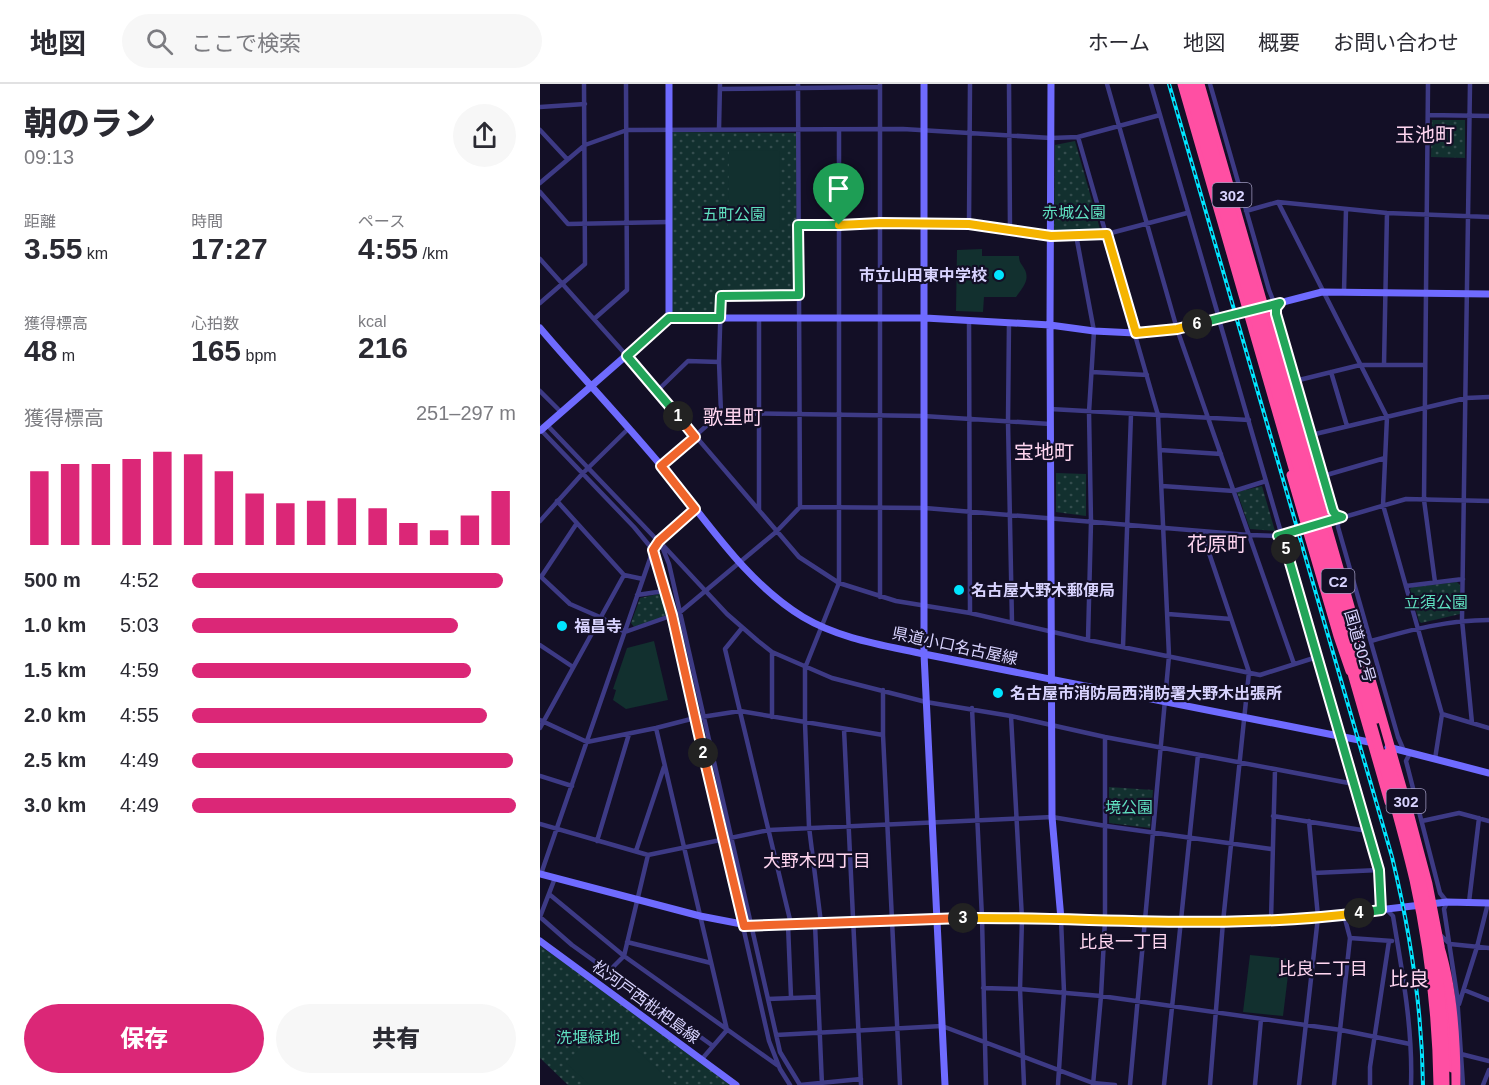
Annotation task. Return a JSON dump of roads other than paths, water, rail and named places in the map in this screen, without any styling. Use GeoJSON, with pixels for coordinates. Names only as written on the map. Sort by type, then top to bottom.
{"type":"FeatureCollection","features":[{"type":"Feature","properties":{"kind":"highway","name":"国道302号"},"geometry":{"type":"LineString","coordinates":[[1181,84],[1399,836],[1416,906],[1429,995],[1436,1085]]}},
{"type":"Feature","properties":{"kind":"highway","name":"C2"},"geometry":{"type":"LineString","coordinates":[[1187,84],[1405,845],[1421,912],[1433,1000],[1436,1085]]}},
{"type":"Feature","properties":{"kind":"highway","name":"C2"},"geometry":{"type":"LineString","coordinates":[[1195,84],[1420,875],[1441,1004],[1445,1085]]}},
{"type":"Feature","properties":{"kind":"highway","name":"国道302号"},"geometry":{"type":"LineString","coordinates":[[1200,84],[1422,860],[1438,934],[1454,1085]]}},
{"type":"Feature","properties":{"kind":"highway"},"geometry":{"type":"LineString","coordinates":[[1267,376],[1272,408],[1338,636],[1355,685],[1371,721]]}},
{"type":"Feature","properties":{"kind":"highway"},"geometry":{"type":"LineString","coordinates":[[1428,914],[1447,975],[1454,1033],[1454,1085]]}},
{"type":"Feature","properties":{"kind":"street"},"geometry":{"type":"LineString","coordinates":[[540,303],[585,264],[584,84]]}},
{"type":"Feature","properties":{"kind":"street"},"geometry":{"type":"LineString","coordinates":[[594,320],[627,290],[627,84]]}},
{"type":"Feature","properties":{"kind":"street"},"geometry":{"type":"LineString","coordinates":[[669,84],[669,318]]}},
{"type":"Feature","properties":{"kind":"street"},"geometry":{"type":"LineString","coordinates":[[924,84],[924,654],[945,1085]]}},
{"type":"Feature","properties":{"kind":"street"},"geometry":{"type":"LineString","coordinates":[[969,224],[970,84]]}},
{"type":"Feature","properties":{"kind":"street"},"geometry":{"type":"LineString","coordinates":[[1009,84],[1010,230]]}},
{"type":"Feature","properties":{"kind":"street"},"geometry":{"type":"LineString","coordinates":[[1051,84],[1050,679],[1052,817],[1061,919],[1064,992],[1058,1085]]}},
{"type":"Feature","properties":{"kind":"street"},"geometry":{"type":"LineString","coordinates":[[1107,84],[1177,329],[1294,664]]}},
{"type":"Feature","properties":{"kind":"street"},"geometry":{"type":"LineString","coordinates":[[1150,84],[1216,319],[1220,323],[1249,420],[1280,536],[1284,541],[1368,831],[1379,870],[1384,910]]}},
{"type":"Feature","properties":{"kind":"street"},"geometry":{"type":"LineString","coordinates":[[1210,84],[1271,297],[1280,303]]}},
{"type":"Feature","properties":{"kind":"street"},"geometry":{"type":"LineString","coordinates":[[1428,84],[1425,500],[1435,582]]}},
{"type":"Feature","properties":{"kind":"street"},"geometry":{"type":"LineString","coordinates":[[1470,84],[1462,620],[1472,723]]}},
{"type":"Feature","properties":{"kind":"street"},"geometry":{"type":"LineString","coordinates":[[719,129],[720,86],[880,86],[880,597]]}},
{"type":"Feature","properties":{"kind":"street"},"geometry":{"type":"LineString","coordinates":[[625,632],[679,613],[776,532],[800,507],[798,86]]}},
{"type":"Feature","properties":{"kind":"street"},"geometry":{"type":"LineString","coordinates":[[540,107],[585,104]]}},
{"type":"Feature","properties":{"kind":"street"},"geometry":{"type":"LineString","coordinates":[[540,183],[585,145],[627,130],[880,129],[1051,138],[1078,137],[1160,115]]}},
{"type":"Feature","properties":{"kind":"street"},"geometry":{"type":"LineString","coordinates":[[1213,130],[1219,115]]}},
{"type":"Feature","properties":{"kind":"street"},"geometry":{"type":"LineString","coordinates":[[1428,115],[1489,116]]}},
{"type":"Feature","properties":{"kind":"street"},"geometry":{"type":"LineString","coordinates":[[540,130],[567,159]]}},
{"type":"Feature","properties":{"kind":"street"},"geometry":{"type":"LineString","coordinates":[[822,1084],[818,997],[818,923],[809,827],[805,668],[839,583],[839,130]]}},
{"type":"Feature","properties":{"kind":"street"},"geometry":{"type":"LineString","coordinates":[[1078,137],[1158,415],[1162,486],[1169,656],[1130,1085]]}},
{"type":"Feature","properties":{"kind":"street"},"geometry":{"type":"LineString","coordinates":[[540,192],[568,224],[669,222]]}},
{"type":"Feature","properties":{"kind":"street"},"geometry":{"type":"LineString","coordinates":[[1246,211],[1278,202],[1387,213],[1467,218],[1489,217]]}},
{"type":"Feature","properties":{"kind":"street"},"geometry":{"type":"LineString","coordinates":[[1278,202],[1387,417],[1383,505],[1442,714],[1435,759]]}},
{"type":"Feature","properties":{"kind":"street"},"geometry":{"type":"LineString","coordinates":[[1344,292],[1346,208]]}},
{"type":"Feature","properties":{"kind":"street"},"geometry":{"type":"LineString","coordinates":[[798,225],[969,224],[1051,236],[1107,234],[1187,213]]}},
{"type":"Feature","properties":{"kind":"street"},"geometry":{"type":"LineString","coordinates":[[1384,365],[1387,213]]}},
{"type":"Feature","properties":{"kind":"street"},"geometry":{"type":"LineString","coordinates":[[1076,235],[1094,331],[1089,412],[1091,522],[1088,640]]}},
{"type":"Feature","properties":{"kind":"street"},"geometry":{"type":"LineString","coordinates":[[1252,264],[1257,250]]}},
{"type":"Feature","properties":{"kind":"street"},"geometry":{"type":"LineString","coordinates":[[540,259],[657,390],[799,557],[839,583],[880,597],[970,613],[1260,675],[1317,657]]}},
{"type":"Feature","properties":{"kind":"street"},"geometry":{"type":"LineString","coordinates":[[542,427],[669,318],[925,318],[1009,322],[1136,333],[1177,329],[1322,292],[1489,294]]}},
{"type":"Feature","properties":{"kind":"street"},"geometry":{"type":"LineString","coordinates":[[721,413],[719,362],[721,296],[799,295]]}},
{"type":"Feature","properties":{"kind":"street"},"geometry":{"type":"LineString","coordinates":[[1280,303],[1276,308],[1276,314],[1295,381],[1334,513],[1342,517]]}},
{"type":"Feature","properties":{"kind":"street"},"geometry":{"type":"LineString","coordinates":[[759,319],[759,510]]}},
{"type":"Feature","properties":{"kind":"street"},"geometry":{"type":"LineString","coordinates":[[969,320],[970,613]]}},
{"type":"Feature","properties":{"kind":"street"},"geometry":{"type":"LineString","coordinates":[[1009,322],[1011,622]]}},
{"type":"Feature","properties":{"kind":"street","name":"県道小口名古屋線"},"geometry":{"type":"LineString","coordinates":[[540,328],[661,466],[740,562],[781,602],[821,627],[856,639],[924,654],[1391,747],[1489,773]]}},
{"type":"Feature","properties":{"kind":"street"},"geometry":{"type":"LineString","coordinates":[[1273,336],[1284,343]]}},
{"type":"Feature","properties":{"kind":"street"},"geometry":{"type":"LineString","coordinates":[[657,390],[688,361],[719,362]]}},
{"type":"Feature","properties":{"kind":"street"},"geometry":{"type":"LineString","coordinates":[[1295,381],[1360,365],[1425,365]]}},
{"type":"Feature","properties":{"kind":"street"},"geometry":{"type":"LineString","coordinates":[[1092,372],[1147,375]]}},
{"type":"Feature","properties":{"kind":"street"},"geometry":{"type":"LineString","coordinates":[[1331,372],[1347,426]]}},
{"type":"Feature","properties":{"kind":"street"},"geometry":{"type":"LineString","coordinates":[[540,391],[561,412]]}},
{"type":"Feature","properties":{"kind":"street"},"geometry":{"type":"LineString","coordinates":[[1311,435],[1466,398],[1489,398]]}},
{"type":"Feature","properties":{"kind":"street"},"geometry":{"type":"LineString","coordinates":[[1050,410],[1249,420]]}},
{"type":"Feature","properties":{"kind":"street"},"geometry":{"type":"LineString","coordinates":[[661,466],[721,413],[923,416],[1050,424]]}},
{"type":"Feature","properties":{"kind":"street"},"geometry":{"type":"LineString","coordinates":[[1123,647],[1131,414]]}},
{"type":"Feature","properties":{"kind":"street"},"geometry":{"type":"LineString","coordinates":[[542,427],[588,468],[742,628],[772,652],[805,668],[853,684],[926,702],[972,708],[1105,737],[1354,784]]}},
{"type":"Feature","properties":{"kind":"street"},"geometry":{"type":"LineString","coordinates":[[542,427],[653,550],[672,615],[769,1041],[778,1066],[790,1085]]}},
{"type":"Feature","properties":{"kind":"street"},"geometry":{"type":"LineString","coordinates":[[540,521],[583,473],[628,429]]}},
{"type":"Feature","properties":{"kind":"street"},"geometry":{"type":"LineString","coordinates":[[1309,463],[1314,446]]}},
{"type":"Feature","properties":{"kind":"street"},"geometry":{"type":"LineString","coordinates":[[1160,450],[1221,454]]}},
{"type":"Feature","properties":{"kind":"street"},"geometry":{"type":"LineString","coordinates":[[1323,476],[1385,458]]}},
{"type":"Feature","properties":{"kind":"street"},"geometry":{"type":"LineString","coordinates":[[1162,486],[1234,491],[1266,481]]}},
{"type":"Feature","properties":{"kind":"street"},"geometry":{"type":"LineString","coordinates":[[800,507],[925,508],[1280,536],[1406,499],[1489,501]]}},
{"type":"Feature","properties":{"kind":"street"},"geometry":{"type":"LineString","coordinates":[[557,501],[624,575],[643,579]]}},
{"type":"Feature","properties":{"kind":"street"},"geometry":{"type":"LineString","coordinates":[[695,509],[659,541],[653,550],[540,874],[744,926],[982,918],[1223,922],[1344,915],[1447,902],[1489,901],[1458,1006]]}},
{"type":"Feature","properties":{"kind":"street"},"geometry":{"type":"LineString","coordinates":[[1342,517],[1337,524],[1398,737],[1407,751],[1406,761],[1440,893],[1447,902]]}},
{"type":"Feature","properties":{"kind":"street"},"geometry":{"type":"LineString","coordinates":[[577,523],[541,577],[570,604],[602,618],[625,632]]}},
{"type":"Feature","properties":{"kind":"street"},"geometry":{"type":"LineString","coordinates":[[1202,531],[1249,672],[1223,922],[1210,1085]]}},
{"type":"Feature","properties":{"kind":"street"},"geometry":{"type":"LineString","coordinates":[[659,541],[669,564],[780,1052],[800,1085],[861,1079]]}},
{"type":"Feature","properties":{"kind":"street"},"geometry":{"type":"LineString","coordinates":[[1334,550],[1347,560]]}},
{"type":"Feature","properties":{"kind":"street"},"geometry":{"type":"LineString","coordinates":[[540,728],[541,721],[602,618],[624,575]]}},
{"type":"Feature","properties":{"kind":"street"},"geometry":{"type":"LineString","coordinates":[[1406,586],[1463,579]]}},
{"type":"Feature","properties":{"kind":"street"},"geometry":{"type":"LineString","coordinates":[[637,595],[664,591]]}},
{"type":"Feature","properties":{"kind":"street"},"geometry":{"type":"LineString","coordinates":[[1168,614],[1231,619]]}},
{"type":"Feature","properties":{"kind":"street"},"geometry":{"type":"LineString","coordinates":[[1371,641],[1418,628],[1462,620],[1489,620]]}},
{"type":"Feature","properties":{"kind":"street"},"geometry":{"type":"LineString","coordinates":[[742,628],[725,649],[790,925],[792,997]]}},
{"type":"Feature","properties":{"kind":"street"},"geometry":{"type":"LineString","coordinates":[[540,645],[573,668]]}},
{"type":"Feature","properties":{"kind":"street"},"geometry":{"type":"LineString","coordinates":[[772,652],[772,717]]}},
{"type":"Feature","properties":{"kind":"street"},"geometry":{"type":"LineString","coordinates":[[883,690],[883,735],[900,1085]]}},
{"type":"Feature","properties":{"kind":"street"},"geometry":{"type":"LineString","coordinates":[[972,708],[982,918],[986,1085]]}},
{"type":"Feature","properties":{"kind":"street"},"geometry":{"type":"LineString","coordinates":[[541,721],[587,742],[695,718],[741,711],[883,735]]}},
{"type":"Feature","properties":{"kind":"street"},"geometry":{"type":"LineString","coordinates":[[1442,714],[1489,728]]}},
{"type":"Feature","properties":{"kind":"street"},"geometry":{"type":"LineString","coordinates":[[1011,716],[1022,919],[1020,988],[1024,1085]]}},
{"type":"Feature","properties":{"kind":"street"},"geometry":{"type":"LineString","coordinates":[[656,728],[727,1030]]}},
{"type":"Feature","properties":{"kind":"street"},"geometry":{"type":"LineString","coordinates":[[843,729],[861,1085]]}},
{"type":"Feature","properties":{"kind":"street"},"geometry":{"type":"LineString","coordinates":[[597,841],[629,734]]}},
{"type":"Feature","properties":{"kind":"street"},"geometry":{"type":"LineString","coordinates":[[1093,1084],[1105,920],[1105,737]]}},
{"type":"Feature","properties":{"kind":"street"},"geometry":{"type":"LineString","coordinates":[[1164,1085],[1198,755]]}},
{"type":"Feature","properties":{"kind":"street"},"geometry":{"type":"LineString","coordinates":[[636,851],[664,765]]}},
{"type":"Feature","properties":{"kind":"street"},"geometry":{"type":"LineString","coordinates":[[1271,920],[1271,849],[1275,770]]}},
{"type":"Feature","properties":{"kind":"street"},"geometry":{"type":"LineString","coordinates":[[540,776],[572,786]]}},
{"type":"Feature","properties":{"kind":"street"},"geometry":{"type":"LineString","coordinates":[[1401,783],[1415,794]]}},
{"type":"Feature","properties":{"kind":"street"},"geometry":{"type":"LineString","coordinates":[[1422,821],[1460,813],[1489,821]]}},
{"type":"Feature","properties":{"kind":"street"},"geometry":{"type":"LineString","coordinates":[[1273,816],[1368,831]]}},
{"type":"Feature","properties":{"kind":"street"},"geometry":{"type":"LineString","coordinates":[[540,824],[648,855],[769,830],[1052,817],[1271,849]]}},
{"type":"Feature","properties":{"kind":"street"},"geometry":{"type":"LineString","coordinates":[[1469,902],[1479,818]]}},
{"type":"Feature","properties":{"kind":"street"},"geometry":{"type":"LineString","coordinates":[[1299,1085],[1318,917],[1309,821]]}},
{"type":"Feature","properties":{"kind":"street"},"geometry":{"type":"LineString","coordinates":[[1422,860],[1428,842]]}},
{"type":"Feature","properties":{"kind":"street"},"geometry":{"type":"LineString","coordinates":[[609,971],[624,956],[648,855]]}},
{"type":"Feature","properties":{"kind":"street"},"geometry":{"type":"LineString","coordinates":[[1314,873],[1379,870]]}},
{"type":"Feature","properties":{"kind":"street"},"geometry":{"type":"LineString","coordinates":[[555,878],[540,917],[572,945],[713,1046]]}},
{"type":"Feature","properties":{"kind":"street"},"geometry":{"type":"LineString","coordinates":[[549,894],[624,956],[778,1066]]}},
{"type":"Feature","properties":{"kind":"street"},"geometry":{"type":"LineString","coordinates":[[1447,902],[1444,909],[1458,1006],[1463,1085]]}},
{"type":"Feature","properties":{"kind":"street"},"geometry":{"type":"LineString","coordinates":[[1384,910],[1394,916],[1398,941],[1410,1044],[1411,1085]]}},
{"type":"Feature","properties":{"kind":"street"},"geometry":{"type":"LineString","coordinates":[[1334,1085],[1350,938],[1344,915]]}},
{"type":"Feature","properties":{"kind":"street"},"geometry":{"type":"LineString","coordinates":[[1438,934],[1450,944],[1489,948]]}},
{"type":"Feature","properties":{"kind":"street"},"geometry":{"type":"LineString","coordinates":[[1350,938],[1398,941]]}},
{"type":"Feature","properties":{"kind":"street","name":"松河戸西枇杷島線"},"geometry":{"type":"LineString","coordinates":[[540,941],[736,1085]]}},
{"type":"Feature","properties":{"kind":"street"},"geometry":{"type":"LineString","coordinates":[[1370,1085],[1374,1038],[1389,941]]}},
{"type":"Feature","properties":{"kind":"street"},"geometry":{"type":"LineString","coordinates":[[627,942],[711,963]]}},
{"type":"Feature","properties":{"kind":"street"},"geometry":{"type":"LineString","coordinates":[[983,988],[1020,988],[1171,1005],[1341,1030],[1410,1044]]}},
{"type":"Feature","properties":{"kind":"street"},"geometry":{"type":"LineString","coordinates":[[1464,990],[1489,1000]]}},
{"type":"Feature","properties":{"kind":"street"},"geometry":{"type":"LineString","coordinates":[[768,999],[818,997]]}},
{"type":"Feature","properties":{"kind":"street"},"geometry":{"type":"LineString","coordinates":[[1255,1085],[1261,1018]]}},
{"type":"Feature","properties":{"kind":"street"},"geometry":{"type":"LineString","coordinates":[[776,1035],[942,1026],[1093,1084],[1115,1085]]}},
{"type":"Feature","properties":{"kind":"street"},"geometry":{"type":"LineString","coordinates":[[702,1059],[727,1030]]}},
{"type":"Feature","properties":{"kind":"street"},"geometry":{"type":"LineString","coordinates":[[1461,1054],[1489,1061]]}},
{"type":"Feature","properties":{"kind":"street"},"geometry":{"type":"LineString","coordinates":[[1483,1085],[1489,1070]]}},
{"type":"Feature","properties":{"kind":"railway"},"geometry":{"type":"LineString","coordinates":[[1169,84],[1392,857],[1414,970],[1423,1085]]}},
{"type":"Feature","properties":{"kind":"place","name":"市立山田東中学校"},"geometry":{"type":"Point","coordinates":[999,275]}},
{"type":"Feature","properties":{"kind":"place","name":"名古屋大野木郵便局"},"geometry":{"type":"Point","coordinates":[959,590]}},
{"type":"Feature","properties":{"kind":"place","name":"福昌寺"},"geometry":{"type":"Point","coordinates":[562,626]}},
{"type":"Feature","properties":{"kind":"place","name":"名古屋市消防局西消防署大野木出張所"},"geometry":{"type":"Point","coordinates":[998,693]}},
{"type":"Feature","properties":{"kind":"district","name":"玉池町"},"geometry":{"type":"Point","coordinates":[1425,135]}},
{"type":"Feature","properties":{"kind":"district","name":"歌里町"},"geometry":{"type":"Point","coordinates":[733,417]}},
{"type":"Feature","properties":{"kind":"district","name":"宝地町"},"geometry":{"type":"Point","coordinates":[1044,452]}},
{"type":"Feature","properties":{"kind":"district","name":"花原町"},"geometry":{"type":"Point","coordinates":[1217,544]}},
{"type":"Feature","properties":{"kind":"district","name":"大野木四丁目"},"geometry":{"type":"Point","coordinates":[817,861]}},
{"type":"Feature","properties":{"kind":"district","name":"比良一丁目"},"geometry":{"type":"Point","coordinates":[1124,942]}},
{"type":"Feature","properties":{"kind":"district","name":"比良二丁目"},"geometry":{"type":"Point","coordinates":[1323,969]}},
{"type":"Feature","properties":{"kind":"district","name":"比良"},"geometry":{"type":"Point","coordinates":[1409,979]}},
{"type":"Feature","properties":{"kind":"park label","name":"赤城公園"},"geometry":{"type":"Point","coordinates":[1074,212]}},
{"type":"Feature","properties":{"kind":"park label","name":"五町公園"},"geometry":{"type":"Point","coordinates":[734,214]}},
{"type":"Feature","properties":{"kind":"park label","name":"立須公園"},"geometry":{"type":"Point","coordinates":[1436,602]}},
{"type":"Feature","properties":{"kind":"park label","name":"境公園"},"geometry":{"type":"Point","coordinates":[1129,807]}},
{"type":"Feature","properties":{"kind":"park label","name":"洗堰緑地"},"geometry":{"type":"Point","coordinates":[588,1037]}}]}
